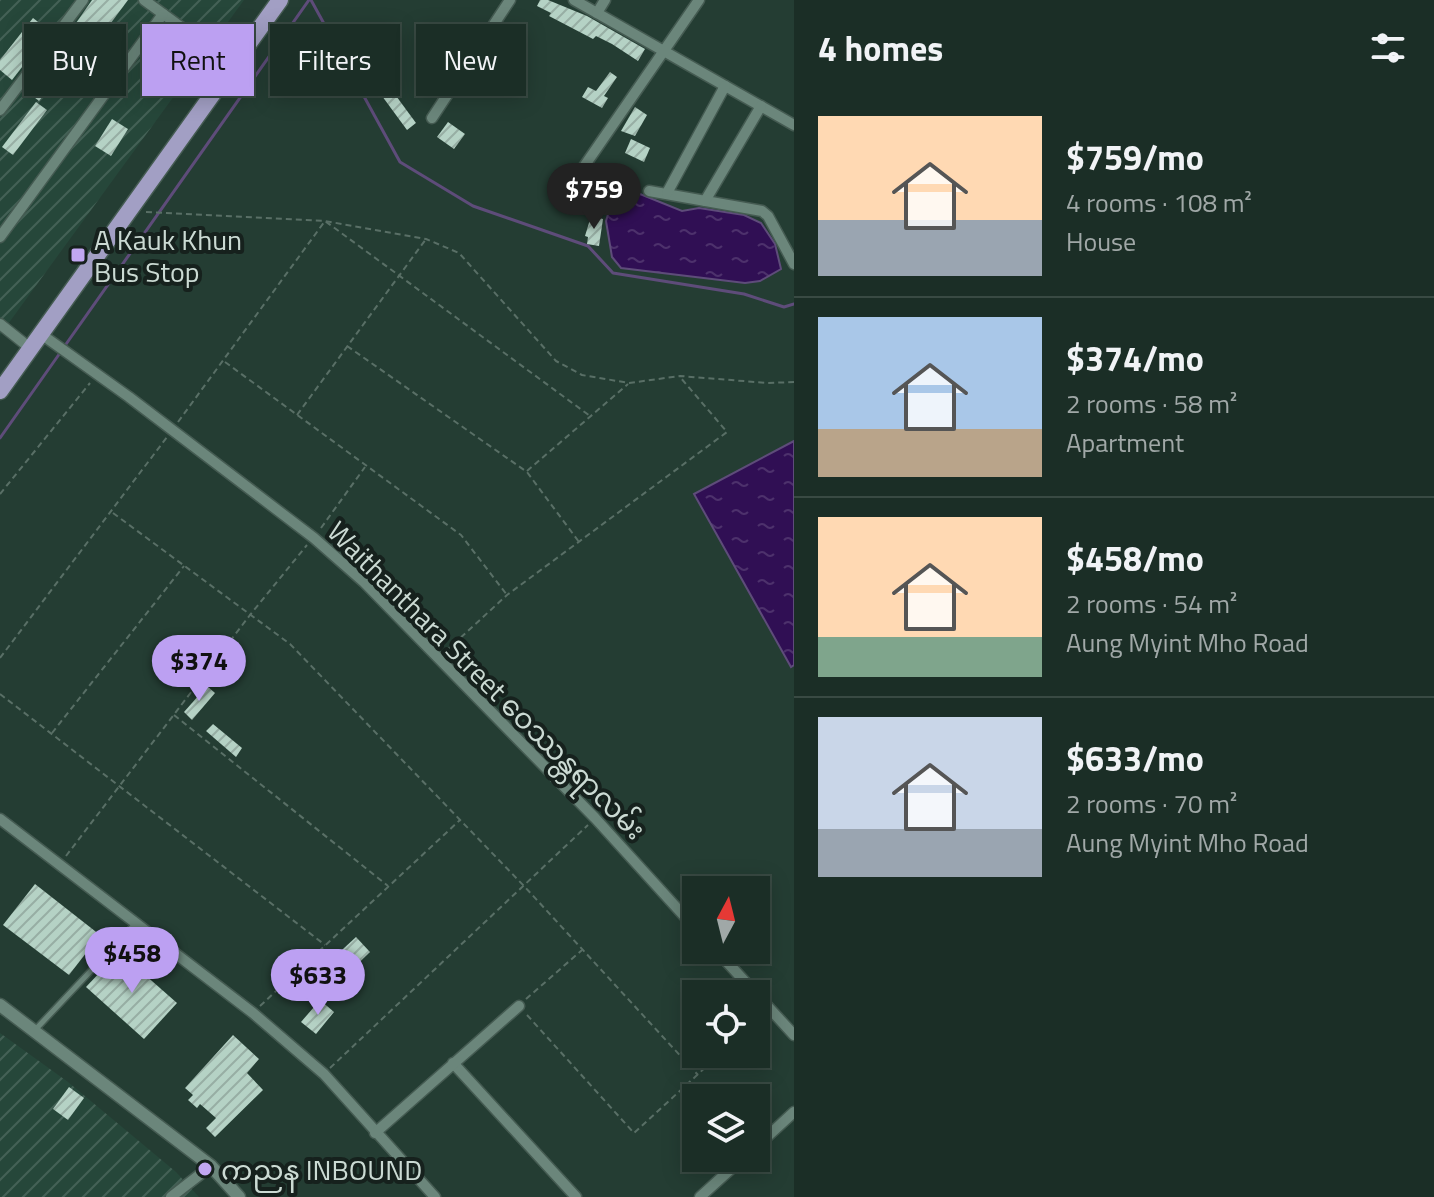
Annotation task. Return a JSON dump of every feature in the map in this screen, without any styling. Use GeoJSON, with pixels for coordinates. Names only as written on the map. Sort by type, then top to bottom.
{"type":"FeatureCollection","features":[{"type":"Feature","properties":{"kind":"main road"},"geometry":{"type":"LineString","coordinates":[[254,36],[280,0]]}},
{"type":"Feature","properties":{"kind":"main road"},"geometry":{"type":"LineString","coordinates":[[0,391],[211,96]]}},
{"type":"Feature","properties":{"kind":"street"},"geometry":{"type":"LineString","coordinates":[[64,24],[83,0]]}},
{"type":"Feature","properties":{"kind":"street"},"geometry":{"type":"LineString","coordinates":[[144,0],[177,24]]}},
{"type":"Feature","properties":{"kind":"street"},"geometry":{"type":"LineString","coordinates":[[432,118],[510,0]]}},
{"type":"Feature","properties":{"kind":"street"},"geometry":{"type":"LineString","coordinates":[[574,0],[794,125]]}},
{"type":"Feature","properties":{"kind":"street"},"geometry":{"type":"LineString","coordinates":[[597,13],[605,0]]}},
{"type":"Feature","properties":{"kind":"street"},"geometry":{"type":"LineString","coordinates":[[574,181],[699,0]]}},
{"type":"Feature","properties":{"kind":"street"},"geometry":{"type":"LineString","coordinates":[[126,66],[163,14]]}},
{"type":"Feature","properties":{"kind":"street"},"geometry":{"type":"LineString","coordinates":[[0,110],[24,78]]}},
{"type":"Feature","properties":{"kind":"street"},"geometry":{"type":"LineString","coordinates":[[667,193],[725,86]]}},
{"type":"Feature","properties":{"kind":"street"},"geometry":{"type":"LineString","coordinates":[[0,237],[104,96]]}},
{"type":"Feature","properties":{"kind":"street"},"geometry":{"type":"LineString","coordinates":[[705,201],[761,106]]}},
{"type":"Feature","properties":{"kind":"street"},"geometry":{"type":"LineString","coordinates":[[649,191],[762,211],[768,216],[794,264]]}},
{"type":"Feature","properties":{"kind":"street"},"geometry":{"type":"LineString","coordinates":[[0,324],[30,348]]}},
{"type":"Feature","properties":{"kind":"street","name":"Waithanthara Street ဝေဿန္တရာလမ်း"},"geometry":{"type":"LineString","coordinates":[[41,334],[314,538],[364,582],[595,818],[682,914]]}},
{"type":"Feature","properties":{"kind":"street"},"geometry":{"type":"LineString","coordinates":[[0,819],[253,1013],[324,1074],[435,1197]]}},
{"type":"Feature","properties":{"kind":"street"},"geometry":{"type":"LineString","coordinates":[[729,964],[794,1035]]}},
{"type":"Feature","properties":{"kind":"street"},"geometry":{"type":"LineString","coordinates":[[0,1005],[211,1166],[239,1197]]}},
{"type":"Feature","properties":{"kind":"street"},"geometry":{"type":"LineString","coordinates":[[375,1133],[519,1006]]}},
{"type":"Feature","properties":{"kind":"street"},"geometry":{"type":"LineString","coordinates":[[453,1063],[576,1197]]}},
{"type":"Feature","properties":{"kind":"street"},"geometry":{"type":"LineString","coordinates":[[770,1134],[794,1112]]}},
{"type":"Feature","properties":{"kind":"street"},"geometry":{"type":"LineString","coordinates":[[171,1197],[211,1166]]}},
{"type":"Feature","properties":{"kind":"street"},"geometry":{"type":"LineString","coordinates":[[700,1197],[728,1172]]}},
{"type":"Feature","properties":{"kind":"lane"},"geometry":{"type":"LineString","coordinates":[[34,1031],[137,923]]}},
{"type":"Feature","properties":{"kind":"path"},"geometry":{"type":"LineString","coordinates":[[129,212],[325,221],[426,239],[459,253],[556,361],[582,375],[629,383],[680,376],[794,382]]}},
{"type":"Feature","properties":{"kind":"path"},"geometry":{"type":"LineString","coordinates":[[325,221],[590,416]]}},
{"type":"Feature","properties":{"kind":"path"},"geometry":{"type":"LineString","coordinates":[[0,658],[224,362],[325,221]]}},
{"type":"Feature","properties":{"kind":"path"},"geometry":{"type":"LineString","coordinates":[[296,416],[426,239]]}},
{"type":"Feature","properties":{"kind":"path"},"geometry":{"type":"LineString","coordinates":[[347,346],[527,472],[579,542]]}},
{"type":"Feature","properties":{"kind":"path"},"geometry":{"type":"LineString","coordinates":[[224,362],[461,535],[507,595]]}},
{"type":"Feature","properties":{"kind":"path"},"geometry":{"type":"LineString","coordinates":[[0,494],[96,375]]}},
{"type":"Feature","properties":{"kind":"path"},"geometry":{"type":"LineString","coordinates":[[439,657],[507,595],[727,432],[680,376]]}},
{"type":"Feature","properties":{"kind":"path"},"geometry":{"type":"LineString","coordinates":[[527,472],[629,383]]}},
{"type":"Feature","properties":{"kind":"path"},"geometry":{"type":"LineString","coordinates":[[60,863],[250,615],[314,538],[365,467]]}},
{"type":"Feature","properties":{"kind":"path"},"geometry":{"type":"LineString","coordinates":[[112,512],[290,644],[524,886],[698,1075]]}},
{"type":"Feature","properties":{"kind":"path"},"geometry":{"type":"LineString","coordinates":[[51,733],[184,566]]}},
{"type":"Feature","properties":{"kind":"path"},"geometry":{"type":"LineString","coordinates":[[0,694],[325,945]]}},
{"type":"Feature","properties":{"kind":"path"},"geometry":{"type":"LineString","coordinates":[[174,715],[389,886]]}},
{"type":"Feature","properties":{"kind":"path"},"geometry":{"type":"LineString","coordinates":[[324,1074],[595,818]]}},
{"type":"Feature","properties":{"kind":"path"},"geometry":{"type":"LineString","coordinates":[[253,1013],[460,820]]}},
{"type":"Feature","properties":{"kind":"path"},"geometry":{"type":"LineString","coordinates":[[583,949],[519,1006],[634,1133],[705,1068]]}},
{"type":"Feature","properties":{"kind":"shaded area"},"geometry":{"type":"Polygon","coordinates":[[[0,0],[244,0],[227,24],[142,24],[142,96],[174,96],[0,335],[0,0]]]}},
{"type":"Feature","properties":{"kind":"shaded area"},"geometry":{"type":"Polygon","coordinates":[[[0,1033],[68,1082],[176,1172],[199,1197],[0,1197],[0,1033]]]}},
{"type":"Feature","properties":{"kind":"water"},"geometry":{"type":"Polygon","coordinates":[[[640,194],[682,211],[699,208],[744,215],[761,223],[775,244],[781,269],[760,281],[745,283],[621,268],[612,257],[606,221],[611,204],[621,197],[640,194]]]}},
{"type":"Feature","properties":{"kind":"water"},"geometry":{"type":"Polygon","coordinates":[[[794,441],[794,665],[791,667],[694,494],[794,441]]]}},
{"type":"Feature","properties":{"kind":"building"},"geometry":{"type":"Polygon","coordinates":[[[92,0],[128,0],[110,24],[75,24],[92,0]]]}},
{"type":"Feature","properties":{"kind":"building"},"geometry":{"type":"Polygon","coordinates":[[[540,0],[548,0],[587,16],[645,49],[638,61],[612,44],[596,36],[593,39],[549,16],[551,13],[537,6],[540,0]]]}},
{"type":"Feature","properties":{"kind":"building"},"geometry":{"type":"Polygon","coordinates":[[[24,29],[24,65],[12,80],[0,70],[0,60],[24,29]]]}},
{"type":"Feature","properties":{"kind":"building"},"geometry":{"type":"Polygon","coordinates":[[[610,72],[617,77],[604,96],[608,98],[602,108],[582,97],[588,87],[596,91],[610,72]]]}},
{"type":"Feature","properties":{"kind":"building"},"geometry":{"type":"Polygon","coordinates":[[[382,96],[396,96],[416,123],[407,130],[382,96]]]}},
{"type":"Feature","properties":{"kind":"building"},"geometry":{"type":"Polygon","coordinates":[[[36,102],[47,110],[13,155],[2,147],[36,102]]]}},
{"type":"Feature","properties":{"kind":"building"},"geometry":{"type":"Polygon","coordinates":[[[635,107],[647,115],[635,136],[621,131],[635,107]]]}},
{"type":"Feature","properties":{"kind":"building"},"geometry":{"type":"Polygon","coordinates":[[[112,119],[128,129],[111,156],[95,146],[112,119]]]}},
{"type":"Feature","properties":{"kind":"building"},"geometry":{"type":"Polygon","coordinates":[[[448,122],[465,134],[454,149],[437,137],[448,122]]]}},
{"type":"Feature","properties":{"kind":"building"},"geometry":{"type":"Polygon","coordinates":[[[631,139],[650,148],[644,162],[625,153],[631,139]]]}},
{"type":"Feature","properties":{"kind":"building"},"geometry":{"type":"Polygon","coordinates":[[[591,216],[603,219],[599,246],[587,244],[588,237],[585,236],[591,216]]]}},
{"type":"Feature","properties":{"kind":"building"},"geometry":{"type":"Polygon","coordinates":[[[207,686],[215,693],[192,720],[184,712],[207,686]]]}},
{"type":"Feature","properties":{"kind":"building"},"geometry":{"type":"Polygon","coordinates":[[[213,724],[242,748],[236,757],[206,731],[213,724]]]}},
{"type":"Feature","properties":{"kind":"building"},"geometry":{"type":"Polygon","coordinates":[[[35,884],[100,935],[69,975],[3,925],[35,884]]]}},
{"type":"Feature","properties":{"kind":"building"},"geometry":{"type":"Polygon","coordinates":[[[356,937],[370,952],[344,977],[330,961],[356,937]]]}},
{"type":"Feature","properties":{"kind":"building"},"geometry":{"type":"Polygon","coordinates":[[[119,952],[177,1003],[144,1039],[86,987],[119,952]]]}},
{"type":"Feature","properties":{"kind":"building"},"geometry":{"type":"Polygon","coordinates":[[[320,1000],[334,1012],[316,1034],[301,1022],[320,1000]]]}},
{"type":"Feature","properties":{"kind":"building"},"geometry":{"type":"Polygon","coordinates":[[[233,1035],[259,1059],[247,1073],[263,1090],[215,1137],[206,1128],[216,1118],[200,1104],[197,1108],[188,1100],[193,1095],[185,1088],[233,1035]]]}},
{"type":"Feature","properties":{"kind":"building"},"geometry":{"type":"Polygon","coordinates":[[[69,1087],[84,1098],[68,1120],[53,1109],[69,1087]]]}},
{"type":"Feature","properties":{"kind":"waterway"},"geometry":{"type":"LineString","coordinates":[[64,347],[309,0]]}},
{"type":"Feature","properties":{"kind":"waterway"},"geometry":{"type":"LineString","coordinates":[[311,0],[400,162],[473,206],[588,246],[613,273],[744,294],[784,307],[794,304]]}},
{"type":"Feature","properties":{"kind":"waterway"},"geometry":{"type":"LineString","coordinates":[[0,438],[60,353]]}},
{"type":"Feature","properties":{"kind":"place","name":"A Kauk Khun Bus Stop"},"geometry":{"type":"Point","coordinates":[78,255]}},
{"type":"Feature","properties":{"kind":"place","name":"ကညန INBOUND"},"geometry":{"type":"Point","coordinates":[205,1169]}}]}
